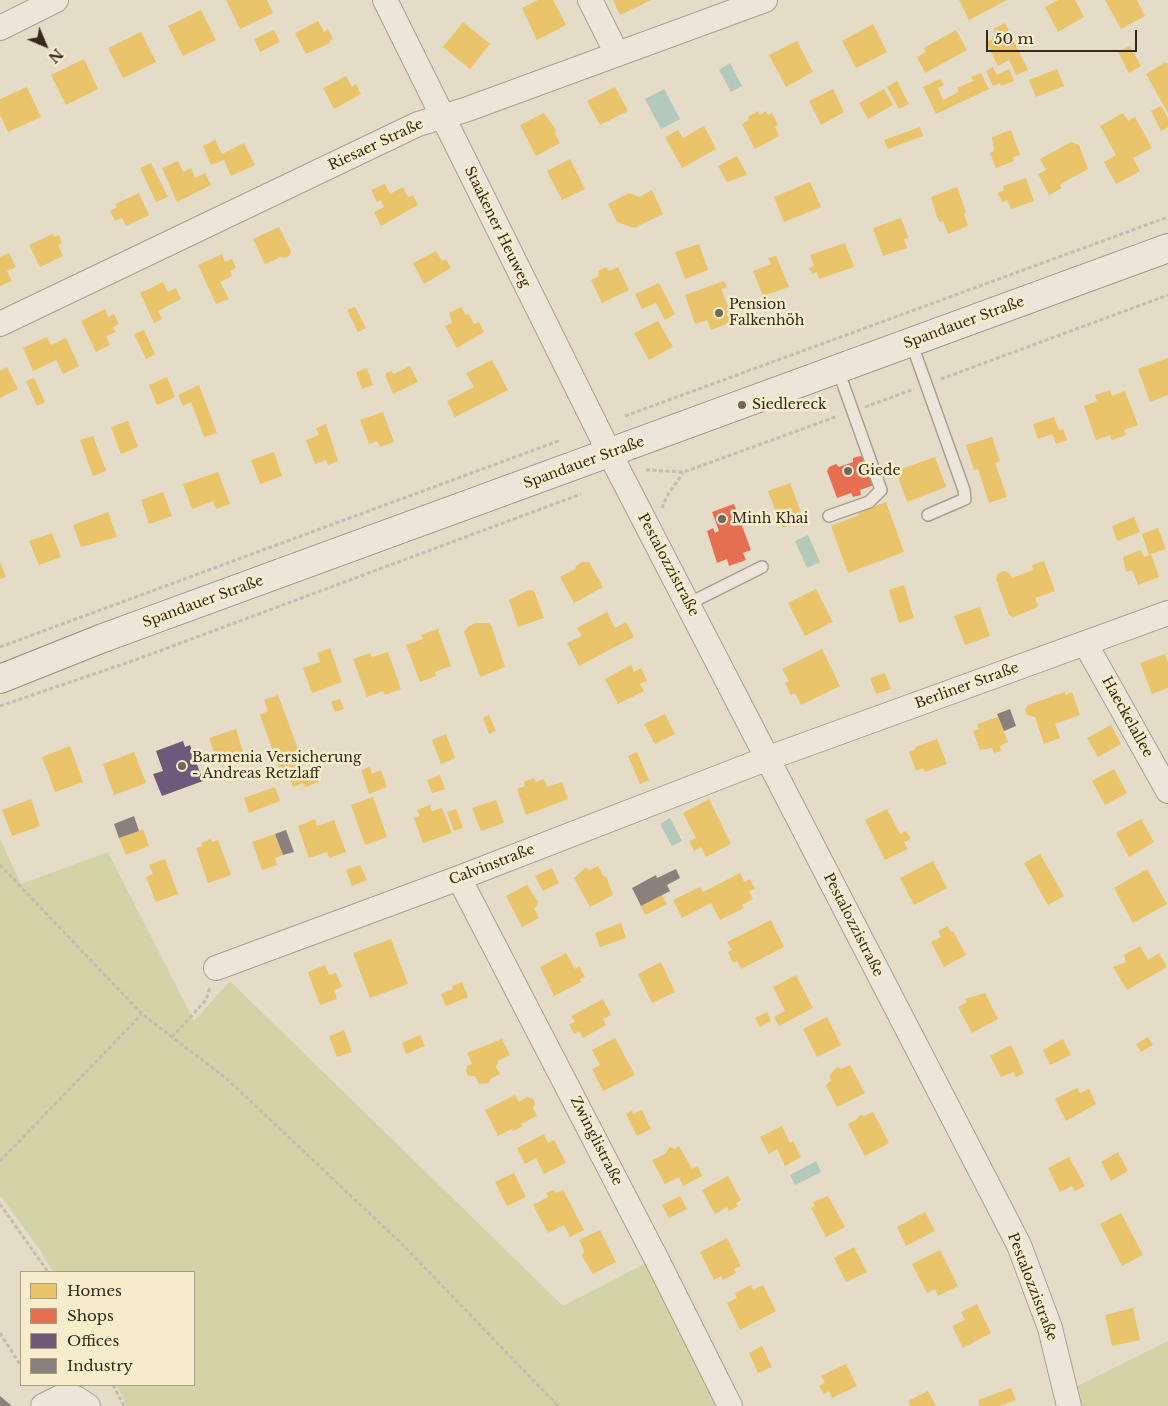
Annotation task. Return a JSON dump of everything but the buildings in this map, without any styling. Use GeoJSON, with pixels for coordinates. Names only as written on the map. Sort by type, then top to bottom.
{"type":"FeatureCollection","features":[{"type":"Feature","properties":{"kind":"main road","name":"Spandauer Straße"},"geometry":{"type":"LineString","coordinates":[[0,679],[103,638],[610,454],[1168,248]]}},
{"type":"Feature","properties":{"kind":"street"},"geometry":{"type":"LineString","coordinates":[[0,28],[56,0]]}},
{"type":"Feature","properties":{"kind":"street","name":"Staakener Heuweg"},"geometry":{"type":"LineString","coordinates":[[385,0],[610,454]]}},
{"type":"Feature","properties":{"kind":"street"},"geometry":{"type":"LineString","coordinates":[[590,0],[617,54]]}},
{"type":"Feature","properties":{"kind":"street","name":"Riesaer Straße"},"geometry":{"type":"LineString","coordinates":[[0,324],[418,124],[765,0]]}},
{"type":"Feature","properties":{"kind":"street","name":"Pestalozzistraße"},"geometry":{"type":"LineString","coordinates":[[610,454],[766,759],[1019,1245],[1050,1328],[1069,1406]]}},
{"type":"Feature","properties":{"kind":"street","name":"Berliner Straße"},"geometry":{"type":"LineString","coordinates":[[766,759],[1168,613]]}},
{"type":"Feature","properties":{"kind":"street","name":"Haeckelallee"},"geometry":{"type":"LineString","coordinates":[[1085,643],[1168,790]]}},
{"type":"Feature","properties":{"kind":"street","name":"Calvinstraße"},"geometry":{"type":"LineString","coordinates":[[216,968],[459,878],[766,759]]}},
{"type":"Feature","properties":{"kind":"street","name":"Zwinglistraße"},"geometry":{"type":"LineString","coordinates":[[459,878],[656,1258],[730,1406]]}},
{"type":"Feature","properties":{"kind":"street"},"geometry":{"type":"LineString","coordinates":[[43,1406],[65,1395],[76,1398],[88,1406]]}},
{"type":"Feature","properties":{"kind":"lane"},"geometry":{"type":"LineString","coordinates":[[911,342],[964,490],[965,499],[928,514]]}},
{"type":"Feature","properties":{"kind":"lane"},"geometry":{"type":"LineString","coordinates":[[829,516],[869,502],[881,490],[838,370]]}},
{"type":"Feature","properties":{"kind":"lane"},"geometry":{"type":"LineString","coordinates":[[688,604],[762,567]]}},
{"type":"Feature","properties":{"kind":"path"},"geometry":{"type":"LineString","coordinates":[[624,416],[1168,216]]}},
{"type":"Feature","properties":{"kind":"path"},"geometry":{"type":"LineString","coordinates":[[646,470],[684,472],[925,385],[1168,294]]}},
{"type":"Feature","properties":{"kind":"path"},"geometry":{"type":"LineString","coordinates":[[0,648],[561,440]]}},
{"type":"Feature","properties":{"kind":"path"},"geometry":{"type":"LineString","coordinates":[[659,515],[667,496],[684,472]]}},
{"type":"Feature","properties":{"kind":"path"},"geometry":{"type":"LineString","coordinates":[[0,706],[135,660],[581,494]]}},
{"type":"Feature","properties":{"kind":"path"},"geometry":{"type":"LineString","coordinates":[[0,865],[142,1014],[227,1079],[402,1244],[558,1406]]}},
{"type":"Feature","properties":{"kind":"path"},"geometry":{"type":"LineString","coordinates":[[172,1037],[206,1000],[216,968]]}},
{"type":"Feature","properties":{"kind":"path"},"geometry":{"type":"LineString","coordinates":[[0,1161],[142,1014]]}},
{"type":"Feature","properties":{"kind":"path"},"geometry":{"type":"LineString","coordinates":[[0,1204],[47,1271]]}},
{"type":"Feature","properties":{"kind":"path"},"geometry":{"type":"LineString","coordinates":[[0,1333],[20,1364]]}},
{"type":"Feature","properties":{"kind":"path"},"geometry":{"type":"LineString","coordinates":[[114,1386],[124,1406]]}},
{"type":"Feature","properties":{"kind":"green space"},"geometry":{"type":"Polygon","coordinates":[[[0,839],[21,884],[108,852],[194,1021],[230,981],[563,1306],[656,1258],[730,1406],[127,1406],[117,1386],[195,1386],[195,1271],[52,1271],[40,1250],[0,1195],[0,839]]]}},
{"type":"Feature","properties":{"kind":"green space"},"geometry":{"type":"Polygon","coordinates":[[[1168,1341],[1168,1406],[1069,1406],[1065,1392],[1168,1341]]]}},
{"type":"Feature","properties":{"kind":"shaded area"},"geometry":{"type":"Polygon","coordinates":[[[730,63],[742,86],[731,92],[719,70],[730,63]]]}},
{"type":"Feature","properties":{"kind":"shaded area"},"geometry":{"type":"Polygon","coordinates":[[[664,89],[680,119],[661,129],[645,99],[664,89]]]}},
{"type":"Feature","properties":{"kind":"shaded area"},"geometry":{"type":"Polygon","coordinates":[[[808,535],[820,562],[807,568],[795,541],[808,535]]]}},
{"type":"Feature","properties":{"kind":"shaded area"},"geometry":{"type":"Polygon","coordinates":[[[670,818],[682,841],[672,846],[660,824],[670,818]]]}},
{"type":"Feature","properties":{"kind":"shaded area"},"geometry":{"type":"Polygon","coordinates":[[[816,1161],[821,1172],[795,1185],[790,1175],[816,1161]]]}},
{"type":"Feature","properties":{"kind":"place","name":"Pension Falkenhöh"},"geometry":{"type":"Point","coordinates":[719,313]}},
{"type":"Feature","properties":{"kind":"place","name":"Siedlereck"},"geometry":{"type":"Point","coordinates":[742,405]}},
{"type":"Feature","properties":{"kind":"place","name":"Giede"},"geometry":{"type":"Point","coordinates":[848,471]}},
{"type":"Feature","properties":{"kind":"place","name":"Minh Khai"},"geometry":{"type":"Point","coordinates":[722,519]}},
{"type":"Feature","properties":{"kind":"place","name":"Barmenia Versicherung - Andreas Retzlaff"},"geometry":{"type":"Point","coordinates":[182,766]}}]}
